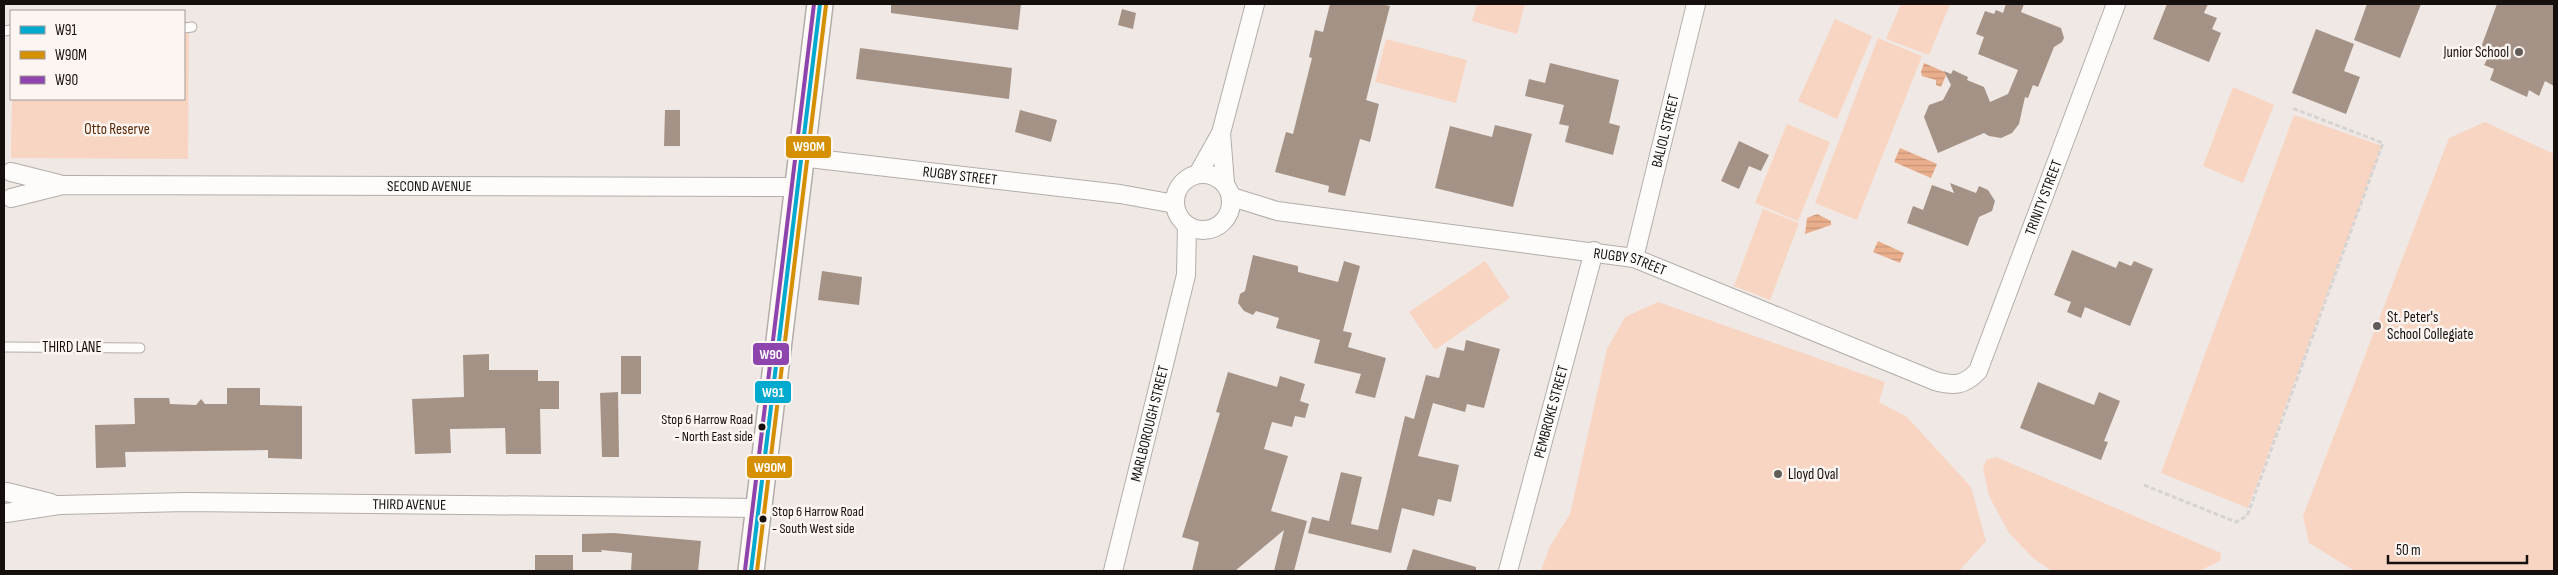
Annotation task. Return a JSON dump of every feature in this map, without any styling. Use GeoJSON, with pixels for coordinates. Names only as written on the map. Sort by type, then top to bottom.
{"type":"FeatureCollection","features":[{"type":"Feature","properties":{"kind":"street"},"geometry":{"type":"LineString","coordinates":[[751,571],[820,4]]}},
{"type":"Feature","properties":{"kind":"street"},"geometry":{"type":"LineString","coordinates":[[1198,174],[1221,133],[1255,4]]}},
{"type":"Feature","properties":{"kind":"street","name":"BALIOL STREET"},"geometry":{"type":"LineString","coordinates":[[1634,258],[1696,4]]}},
{"type":"Feature","properties":{"kind":"street","name":"TRINITY STREET"},"geometry":{"type":"LineString","coordinates":[[1962,384],[1978,371],[2116,4]]}},
{"type":"Feature","properties":{"kind":"street"},"geometry":{"type":"LineString","coordinates":[[1221,133],[1228,190],[1229,215],[1216,228],[1206,231],[1187,226],[1178,214],[1176,197],[1188,178],[1198,174],[1217,177],[1228,190]]}},
{"type":"Feature","properties":{"kind":"street","name":"RUGBY STREET"},"geometry":{"type":"LineString","coordinates":[[800,157],[1120,194],[1176,197]]}},
{"type":"Feature","properties":{"kind":"street"},"geometry":{"type":"LineString","coordinates":[[7,203],[14,188],[8,167]]}},
{"type":"Feature","properties":{"kind":"street","name":"SECOND AVENUE"},"geometry":{"type":"LineString","coordinates":[[8,167],[63,186]]}},
{"type":"Feature","properties":{"kind":"street","name":"SECOND AVENUE"},"geometry":{"type":"LineString","coordinates":[[7,203],[63,186],[797,187]]}},
{"type":"Feature","properties":{"kind":"street","name":"RUGBY STREET"},"geometry":{"type":"LineString","coordinates":[[1228,190],[1277,211]]}},
{"type":"Feature","properties":{"kind":"street","name":"RUGBY STREET"},"geometry":{"type":"LineString","coordinates":[[1229,215],[1277,211],[1594,251],[1634,258],[1935,381],[1950,385],[1962,384]]}},
{"type":"Feature","properties":{"kind":"street","name":"MARLBOROUGH STREET"},"geometry":{"type":"LineString","coordinates":[[1186,274],[1187,226]]}},
{"type":"Feature","properties":{"kind":"street","name":"MARLBOROUGH STREET"},"geometry":{"type":"LineString","coordinates":[[1113,571],[1186,274],[1206,231]]}},
{"type":"Feature","properties":{"kind":"street","name":"PEMBROKE STREET"},"geometry":{"type":"LineString","coordinates":[[1508,571],[1594,251]]}},
{"type":"Feature","properties":{"kind":"street"},"geometry":{"type":"LineString","coordinates":[[5,515],[9,502],[6,490]]}},
{"type":"Feature","properties":{"kind":"street","name":"THIRD AVENUE"},"geometry":{"type":"LineString","coordinates":[[6,490],[59,505]]}},
{"type":"Feature","properties":{"kind":"street","name":"THIRD AVENUE"},"geometry":{"type":"LineString","coordinates":[[5,515],[59,505],[187,502],[759,508]]}},
{"type":"Feature","properties":{"kind":"lane","name":"THIRD LANE"},"geometry":{"type":"LineString","coordinates":[[4,347],[140,348]]}},
{"type":"Feature","properties":{"kind":"path"},"geometry":{"type":"LineString","coordinates":[[2144,485],[2236,522],[2247,516],[2384,143],[2292,108]]}},
{"type":"Feature","properties":{"kind":"green space"},"geometry":{"type":"Polygon","coordinates":[[[1477,4],[1525,4],[1517,34],[1472,21],[1477,4]]]}},
{"type":"Feature","properties":{"kind":"green space"},"geometry":{"type":"Polygon","coordinates":[[[1901,4],[1950,4],[1929,55],[1886,39],[1901,4]]]}},
{"type":"Feature","properties":{"kind":"green space"},"geometry":{"type":"Polygon","coordinates":[[[1835,19],[1872,36],[1837,119],[1798,101],[1835,19]]]}},
{"type":"Feature","properties":{"kind":"green space","name":"Otto Reserve"},"geometry":{"type":"Polygon","coordinates":[[[185,33],[189,33],[188,159],[11,158],[12,100],[185,100],[185,33]]]}},
{"type":"Feature","properties":{"kind":"green space"},"geometry":{"type":"Polygon","coordinates":[[[1878,38],[1922,56],[1857,220],[1815,203],[1878,38]]]}},
{"type":"Feature","properties":{"kind":"green space"},"geometry":{"type":"Polygon","coordinates":[[[1386,39],[1467,60],[1456,103],[1375,82],[1386,39]]]}},
{"type":"Feature","properties":{"kind":"green space"},"geometry":{"type":"Polygon","coordinates":[[[2233,87],[2274,105],[2243,183],[2203,166],[2233,87]]]}},
{"type":"Feature","properties":{"kind":"green space"},"geometry":{"type":"Polygon","coordinates":[[[2294,115],[2382,146],[2248,508],[2161,473],[2294,115]]]}},
{"type":"Feature","properties":{"kind":"green space"},"geometry":{"type":"Polygon","coordinates":[[[2485,122],[2554,154],[2554,571],[2355,571],[2309,543],[2303,516],[2449,138],[2485,122]]]}},
{"type":"Feature","properties":{"kind":"green space"},"geometry":{"type":"Polygon","coordinates":[[[1787,124],[1830,142],[1798,221],[1755,203],[1787,124]]]}},
{"type":"Feature","properties":{"kind":"green space"},"geometry":{"type":"Polygon","coordinates":[[[1763,209],[1799,223],[1770,300],[1734,286],[1763,209]]]}},
{"type":"Feature","properties":{"kind":"green space"},"geometry":{"type":"Polygon","coordinates":[[[1485,261],[1510,298],[1435,350],[1409,312],[1485,261]]]}},
{"type":"Feature","properties":{"kind":"green space"},"geometry":{"type":"Polygon","coordinates":[[[1658,302],[1885,382],[1879,402],[1907,417],[1971,487],[1986,541],[1959,571],[1541,571],[1550,546],[1570,514],[1607,349],[1625,317],[1658,302]]]}},
{"type":"Feature","properties":{"kind":"green space"},"geometry":{"type":"Polygon","coordinates":[[[1996,457],[2221,553],[2220,561],[2199,571],[2054,571],[2049,569],[2033,558],[2009,533],[1989,496],[1983,469],[1986,460],[1996,457]]]}},
{"type":"Feature","properties":{"kind":"shaded area"},"geometry":{"type":"Polygon","coordinates":[[[1924,63],[1947,73],[1941,87],[1936,85],[1936,80],[1922,76],[1921,72],[1924,63]]]}},
{"type":"Feature","properties":{"kind":"shaded area"},"geometry":{"type":"Polygon","coordinates":[[[1900,148],[1937,164],[1931,178],[1894,162],[1900,148]]]}},
{"type":"Feature","properties":{"kind":"shaded area"},"geometry":{"type":"Polygon","coordinates":[[[1817,214],[1831,221],[1831,225],[1805,234],[1807,218],[1817,214]]]}},
{"type":"Feature","properties":{"kind":"shaded area"},"geometry":{"type":"Polygon","coordinates":[[[1878,241],[1904,253],[1900,263],[1873,252],[1878,241]]]}},
{"type":"Feature","properties":{"kind":"building"},"geometry":{"type":"Polygon","coordinates":[[[891,4],[1021,4],[1018,30],[891,13],[891,4]]]}},
{"type":"Feature","properties":{"kind":"building"},"geometry":{"type":"Polygon","coordinates":[[[1330,4],[1380,4],[1390,6],[1366,100],[1379,104],[1370,142],[1360,139],[1345,196],[1328,192],[1329,186],[1275,172],[1286,132],[1293,134],[1312,58],[1309,57],[1315,30],[1323,32],[1330,4]]]}},
{"type":"Feature","properties":{"kind":"building"},"geometry":{"type":"Polygon","coordinates":[[[2006,4],[2024,4],[2021,12],[2061,28],[2064,38],[2062,42],[2054,47],[2038,87],[2033,85],[2028,98],[2025,97],[2019,124],[2012,133],[2001,138],[1984,133],[1938,153],[1924,117],[1929,105],[1943,100],[1951,85],[1944,71],[1951,74],[1953,70],[1968,77],[1967,80],[1984,87],[1990,102],[2008,94],[2018,70],[1978,54],[1984,37],[1976,34],[1985,11],[1994,14],[1996,10],[2003,13],[2006,4]]]}},
{"type":"Feature","properties":{"kind":"building"},"geometry":{"type":"Polygon","coordinates":[[[2167,4],[2208,4],[2204,13],[2217,18],[2212,29],[2221,33],[2209,62],[2153,39],[2167,4]]]}},
{"type":"Feature","properties":{"kind":"building"},"geometry":{"type":"Polygon","coordinates":[[[2367,4],[2421,4],[2400,58],[2354,40],[2367,4]]]}},
{"type":"Feature","properties":{"kind":"building","name":"Junior School"},"geometry":{"type":"Polygon","coordinates":[[[2497,4],[2554,4],[2554,86],[2545,81],[2539,96],[2529,90],[2527,97],[2490,80],[2494,69],[2484,65],[2490,54],[2480,50],[2497,4]]]}},
{"type":"Feature","properties":{"kind":"building"},"geometry":{"type":"Polygon","coordinates":[[[1122,9],[1136,13],[1133,29],[1118,25],[1122,9]]]}},
{"type":"Feature","properties":{"kind":"building"},"geometry":{"type":"Polygon","coordinates":[[[2316,29],[2354,44],[2344,71],[2360,77],[2346,114],[2292,93],[2316,29]]]}},
{"type":"Feature","properties":{"kind":"building"},"geometry":{"type":"Polygon","coordinates":[[[860,48],[1012,68],[1009,99],[856,79],[860,48]]]}},
{"type":"Feature","properties":{"kind":"building"},"geometry":{"type":"Polygon","coordinates":[[[1550,63],[1619,80],[1609,123],[1620,126],[1613,155],[1565,142],[1569,126],[1559,124],[1564,105],[1525,96],[1529,79],[1545,83],[1550,63]]]}},
{"type":"Feature","properties":{"kind":"building"},"geometry":{"type":"Polygon","coordinates":[[[665,110],[680,110],[680,146],[664,146],[665,110]]]}},
{"type":"Feature","properties":{"kind":"building"},"geometry":{"type":"Polygon","coordinates":[[[1020,110],[1057,120],[1051,142],[1015,132],[1020,110]]]}},
{"type":"Feature","properties":{"kind":"building"},"geometry":{"type":"Polygon","coordinates":[[[1495,125],[1532,134],[1513,207],[1435,188],[1450,126],[1492,137],[1495,125]]]}},
{"type":"Feature","properties":{"kind":"building"},"geometry":{"type":"Polygon","coordinates":[[[1739,141],[1769,155],[1761,171],[1749,166],[1739,189],[1721,181],[1739,141]]]}},
{"type":"Feature","properties":{"kind":"building"},"geometry":{"type":"Polygon","coordinates":[[[1950,183],[1976,193],[1979,186],[1988,190],[1995,201],[1992,211],[1979,217],[1968,246],[1907,223],[1913,206],[1923,210],[1932,185],[1954,193],[1950,183]]]}},
{"type":"Feature","properties":{"kind":"building"},"geometry":{"type":"Polygon","coordinates":[[[2072,250],[2116,268],[2119,261],[2131,266],[2134,261],[2153,269],[2130,326],[2085,307],[2081,318],[2067,312],[2071,302],[2054,295],[2072,250]]]}},
{"type":"Feature","properties":{"kind":"building"},"geometry":{"type":"Polygon","coordinates":[[[1253,255],[1298,266],[1298,272],[1338,282],[1344,261],[1360,266],[1343,331],[1352,333],[1348,347],[1386,358],[1375,398],[1355,393],[1361,374],[1314,363],[1320,340],[1276,328],[1279,318],[1256,311],[1253,315],[1244,311],[1238,303],[1240,294],[1245,291],[1253,255]]]}},
{"type":"Feature","properties":{"kind":"building"},"geometry":{"type":"Polygon","coordinates":[[[822,271],[862,277],[859,305],[818,300],[822,271]]]}},
{"type":"Feature","properties":{"kind":"building"},"geometry":{"type":"Polygon","coordinates":[[[1466,340],[1500,349],[1484,408],[1467,404],[1465,412],[1433,403],[1418,456],[1459,465],[1451,502],[1438,499],[1434,516],[1402,508],[1391,553],[1308,533],[1312,517],[1329,521],[1341,472],[1362,477],[1351,524],[1378,530],[1405,416],[1414,419],[1426,375],[1439,378],[1447,347],[1464,351],[1466,340]]]}},
{"type":"Feature","properties":{"kind":"building"},"geometry":{"type":"Polygon","coordinates":[[[489,354],[489,370],[538,370],[538,381],[559,381],[559,409],[540,409],[541,454],[506,454],[505,428],[450,429],[451,453],[415,454],[412,399],[464,397],[463,355],[489,354]]]}},
{"type":"Feature","properties":{"kind":"building"},"geometry":{"type":"Polygon","coordinates":[[[621,356],[641,356],[641,394],[621,394],[621,356]]]}},
{"type":"Feature","properties":{"kind":"building"},"geometry":{"type":"Polygon","coordinates":[[[1228,372],[1277,387],[1280,376],[1305,384],[1300,401],[1309,404],[1305,418],[1295,416],[1292,427],[1272,422],[1264,449],[1288,456],[1271,511],[1307,521],[1294,571],[1274,571],[1284,530],[1235,571],[1192,571],[1199,542],[1182,537],[1220,413],[1216,412],[1228,372]]]}},
{"type":"Feature","properties":{"kind":"building"},"geometry":{"type":"Polygon","coordinates":[[[2038,382],[2094,405],[2099,392],[2120,401],[2104,441],[2108,442],[2101,460],[2020,428],[2038,382]]]}},
{"type":"Feature","properties":{"kind":"building"},"geometry":{"type":"Polygon","coordinates":[[[227,388],[260,388],[260,405],[302,406],[302,459],[268,458],[268,450],[125,452],[126,467],[96,468],[95,425],[135,424],[134,398],[169,398],[170,404],[196,405],[201,399],[205,404],[227,404],[227,388]]]}},
{"type":"Feature","properties":{"kind":"building"},"geometry":{"type":"Polygon","coordinates":[[[618,392],[619,457],[602,457],[600,393],[618,392]]]}},
{"type":"Feature","properties":{"kind":"building"},"geometry":{"type":"Polygon","coordinates":[[[614,533],[701,541],[698,571],[631,571],[632,553],[601,550],[602,552],[582,552],[582,534],[614,533]]]}},
{"type":"Feature","properties":{"kind":"building"},"geometry":{"type":"Polygon","coordinates":[[[1413,549],[1476,567],[1476,571],[1406,571],[1413,549]]]}},
{"type":"Feature","properties":{"kind":"building"},"geometry":{"type":"Polygon","coordinates":[[[535,555],[573,555],[573,571],[535,571],[535,555]]]}},
{"type":"Feature","properties":{"kind":"transit line","name":"W90"},"geometry":{"type":"LineString","coordinates":[[745,570],[814,4]]}},
{"type":"Feature","properties":{"kind":"transit line","name":"W91"},"geometry":{"type":"LineString","coordinates":[[751,571],[820,4]]}},
{"type":"Feature","properties":{"kind":"transit line","name":"W90M"},"geometry":{"type":"LineString","coordinates":[[757,571],[826,5]]}},
{"type":"Feature","properties":{"kind":"place","name":"Junior School"},"geometry":{"type":"Point","coordinates":[2519,52]}},
{"type":"Feature","properties":{"kind":"place","name":"St. Peter's School Collegiate"},"geometry":{"type":"Point","coordinates":[2377,326]}},
{"type":"Feature","properties":{"kind":"place","name":"Stop 6 Harrow Road - North East side"},"geometry":{"type":"Point","coordinates":[762,427]}},
{"type":"Feature","properties":{"kind":"place","name":"Lloyd Oval"},"geometry":{"type":"Point","coordinates":[1778,474]}},
{"type":"Feature","properties":{"kind":"place","name":"Stop 6 Harrow Road - South West side"},"geometry":{"type":"Point","coordinates":[763,519]}}]}
